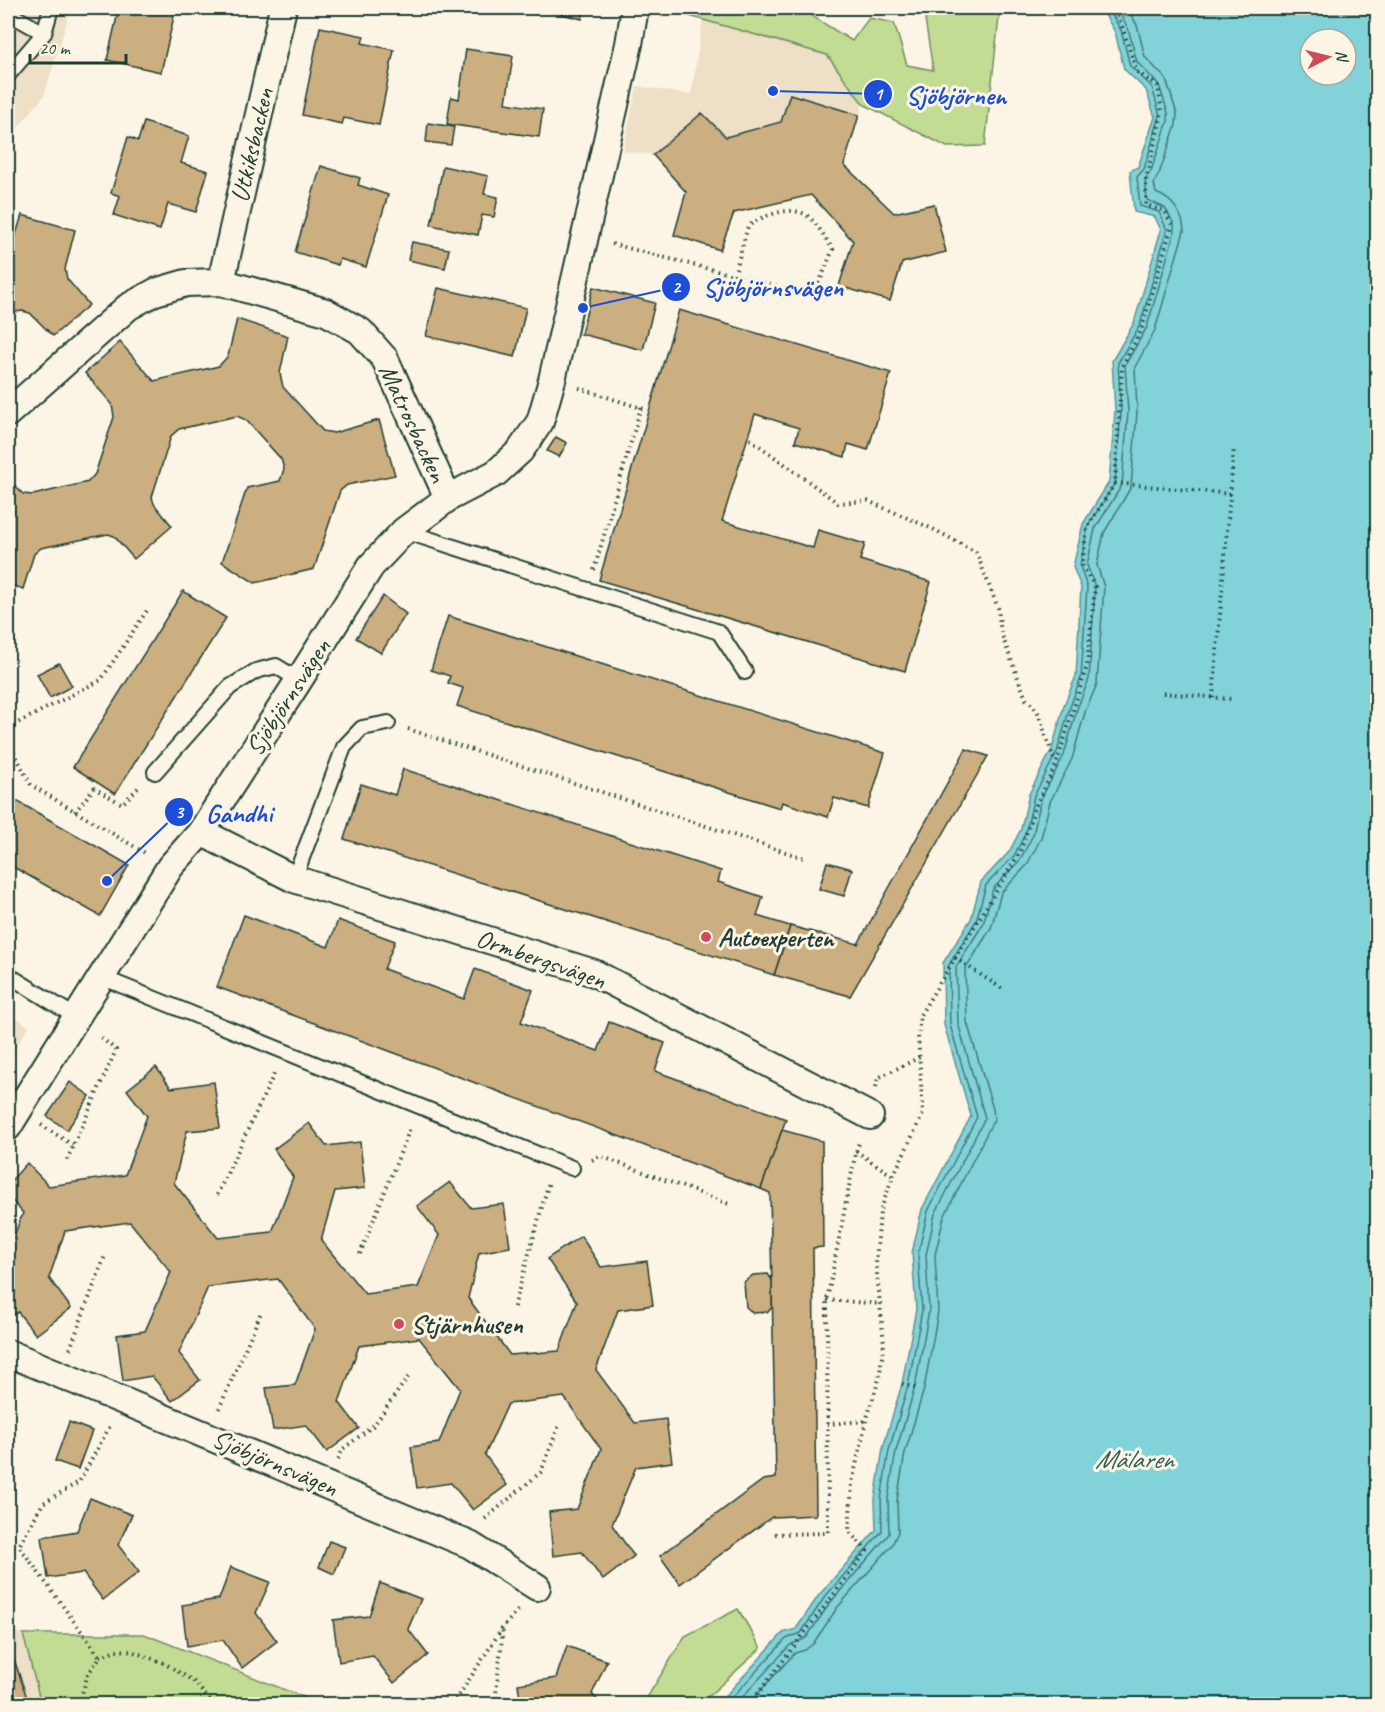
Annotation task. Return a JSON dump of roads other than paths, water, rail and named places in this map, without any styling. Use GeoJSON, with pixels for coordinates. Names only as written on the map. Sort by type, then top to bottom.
{"type":"FeatureCollection","features":[{"type":"Feature","properties":{"kind":"street","name":"Utkiksbacken"},"geometry":{"type":"LineString","coordinates":[[221,282],[283,8]]}},
{"type":"Feature","properties":{"kind":"street","name":"Sjöbjörnsvägen"},"geometry":{"type":"LineString","coordinates":[[8,1127],[170,867],[201,831],[300,681],[371,566],[404,531],[448,498],[496,473],[520,451],[540,422],[585,237],[629,44],[635,8]]}},
{"type":"Feature","properties":{"kind":"street","name":"Matrosbacken"},"geometry":{"type":"LineString","coordinates":[[8,414],[128,307],[155,292],[186,283],[221,282],[326,312],[360,332],[385,359],[448,498]]}},
{"type":"Feature","properties":{"kind":"street","name":"Ormbergsvägen"},"geometry":{"type":"LineString","coordinates":[[201,831],[294,879],[594,973],[870,1116]]}},
{"type":"Feature","properties":{"kind":"street","name":"Sjöbjörnsvägen"},"geometry":{"type":"LineString","coordinates":[[8,1353],[470,1545],[537,1587]]}},
{"type":"Feature","properties":{"kind":"lane"},"geometry":{"type":"LineString","coordinates":[[8,75],[44,33],[51,8]]}},
{"type":"Feature","properties":{"kind":"lane"},"geometry":{"type":"LineString","coordinates":[[8,13],[44,33]]}},
{"type":"Feature","properties":{"kind":"lane"},"geometry":{"type":"LineString","coordinates":[[404,531],[719,632],[745,672]]}},
{"type":"Feature","properties":{"kind":"lane"},"geometry":{"type":"LineString","coordinates":[[155,772],[230,687],[256,671],[276,666],[300,681]]}},
{"type":"Feature","properties":{"kind":"lane"},"geometry":{"type":"LineString","coordinates":[[294,879],[344,747],[362,728],[388,723]]}},
{"type":"Feature","properties":{"kind":"lane"},"geometry":{"type":"LineString","coordinates":[[8,977],[76,1017]]}},
{"type":"Feature","properties":{"kind":"lane"},"geometry":{"type":"LineString","coordinates":[[101,977],[572,1168]]}},
{"type":"Feature","properties":{"kind":"water","name":"Mälaren"},"geometry":{"type":"Polygon","coordinates":[[[1101,8],[1377,8],[1377,1704],[718,1704],[783,1633],[796,1629],[819,1595],[876,1530],[875,1499],[883,1448],[902,1384],[916,1309],[912,1253],[922,1209],[971,1116],[944,1025],[943,963],[971,919],[981,882],[1009,852],[1021,829],[1029,794],[1052,749],[1064,705],[1076,676],[1081,587],[1073,567],[1083,524],[1109,482],[1115,411],[1112,361],[1134,323],[1161,230],[1155,217],[1134,212],[1130,171],[1138,167],[1155,117],[1146,90],[1124,69],[1115,32],[1101,8]]]}},
{"type":"Feature","properties":{"kind":"place","name":"Sjöbjörnen"},"geometry":{"type":"Point","coordinates":[773,91]}},
{"type":"Feature","properties":{"kind":"place","name":"Sjöbjörnsvägen"},"geometry":{"type":"Point","coordinates":[583,308]}},
{"type":"Feature","properties":{"kind":"place","name":"Gandhi"},"geometry":{"type":"Point","coordinates":[107,881]}},
{"type":"Feature","properties":{"kind":"place","name":"Autoexperten"},"geometry":{"type":"Point","coordinates":[706,937]}},
{"type":"Feature","properties":{"kind":"place","name":"Stjärnhusen"},"geometry":{"type":"Point","coordinates":[399,1324]}}]}
